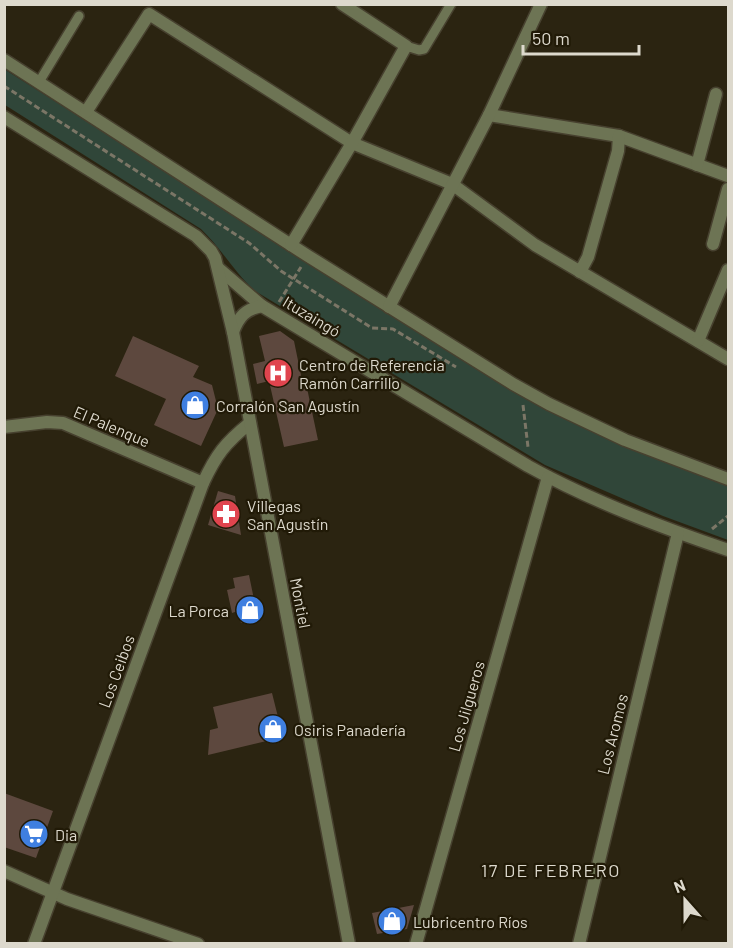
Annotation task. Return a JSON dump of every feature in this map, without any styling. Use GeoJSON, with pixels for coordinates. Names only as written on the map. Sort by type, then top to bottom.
{"type":"FeatureCollection","features":[{"type":"Feature","properties":{"kind":"street"},"geometry":{"type":"LineString","coordinates":[[291,245],[352,144],[406,46],[342,4]]}},
{"type":"Feature","properties":{"kind":"street"},"geometry":{"type":"LineString","coordinates":[[389,307],[489,115],[541,4]]}},
{"type":"Feature","properties":{"kind":"street"},"geometry":{"type":"LineString","coordinates":[[86,112],[152,9],[352,144],[452,184],[535,245],[729,358]]}},
{"type":"Feature","properties":{"kind":"street"},"geometry":{"type":"LineString","coordinates":[[4,60],[308,256],[513,384],[625,440],[729,479]]}},
{"type":"Feature","properties":{"kind":"street"},"geometry":{"type":"LineString","coordinates":[[697,165],[716,94]]}},
{"type":"Feature","properties":{"kind":"street"},"geometry":{"type":"LineString","coordinates":[[489,115],[619,136],[729,176]]}},
{"type":"Feature","properties":{"kind":"street","name":"Ituzaingó"},"geometry":{"type":"LineString","coordinates":[[4,117],[196,236],[211,251],[218,268],[262,306],[548,477],[678,533],[729,550]]}},
{"type":"Feature","properties":{"kind":"street"},"geometry":{"type":"LineString","coordinates":[[580,272],[588,257],[618,151],[619,136]]}},
{"type":"Feature","properties":{"kind":"street"},"geometry":{"type":"LineString","coordinates":[[713,244],[729,189]]}},
{"type":"Feature","properties":{"kind":"street","name":"Montiel"},"geometry":{"type":"LineString","coordinates":[[218,268],[233,332],[349,944]]}},
{"type":"Feature","properties":{"kind":"street"},"geometry":{"type":"LineString","coordinates":[[698,341],[729,270]]}},
{"type":"Feature","properties":{"kind":"street"},"geometry":{"type":"LineString","coordinates":[[233,332],[244,312],[262,306]]}},
{"type":"Feature","properties":{"kind":"street","name":"El Palenque"},"geometry":{"type":"LineString","coordinates":[[5,426],[46,422],[63,423],[202,483]]}},
{"type":"Feature","properties":{"kind":"street","name":"Los Ceibos"},"geometry":{"type":"LineString","coordinates":[[34,944],[202,483],[214,458],[235,435],[250,423]]}},
{"type":"Feature","properties":{"kind":"street","name":"Los Jilgueros"},"geometry":{"type":"LineString","coordinates":[[416,944],[548,477]]}},
{"type":"Feature","properties":{"kind":"street","name":"Los Aromos"},"geometry":{"type":"LineString","coordinates":[[579,944],[678,533]]}},
{"type":"Feature","properties":{"kind":"street"},"geometry":{"type":"LineString","coordinates":[[4,871],[51,893],[198,944]]}},
{"type":"Feature","properties":{"kind":"lane"},"geometry":{"type":"LineString","coordinates":[[406,46],[419,50],[424,49],[451,4]]}},
{"type":"Feature","properties":{"kind":"lane"},"geometry":{"type":"LineString","coordinates":[[39,82],[79,16]]}},
{"type":"Feature","properties":{"kind":"path"},"geometry":{"type":"LineString","coordinates":[[275,313],[281,297],[308,256]]}},
{"type":"Feature","properties":{"kind":"path"},"geometry":{"type":"LineString","coordinates":[[523,405],[528,447]]}},
{"type":"Feature","properties":{"kind":"path"},"geometry":{"type":"LineString","coordinates":[[712,529],[729,516]]}},
{"type":"Feature","properties":{"kind":"green space"},"geometry":{"type":"Polygon","coordinates":[[[4,69],[521,395],[623,444],[728,485],[728,540],[663,516],[545,465],[255,291],[201,229],[5,105],[4,69]]]}},
{"type":"Feature","properties":{"kind":"building","name":"Centro de Referencia Ramón Carrillo"},"geometry":{"type":"Polygon","coordinates":[[[280,331],[294,341],[318,440],[284,447],[269,381],[257,384],[253,364],[265,361],[259,336],[280,331]]]}},
{"type":"Feature","properties":{"kind":"building"},"geometry":{"type":"Polygon","coordinates":[[[133,336],[199,366],[193,377],[212,385],[218,409],[201,446],[154,425],[166,399],[115,376],[133,336]]]}},
{"type":"Feature","properties":{"kind":"building"},"geometry":{"type":"Polygon","coordinates":[[[218,491],[235,496],[241,535],[208,525],[218,491]]]}},
{"type":"Feature","properties":{"kind":"building"},"geometry":{"type":"Polygon","coordinates":[[[249,575],[258,619],[241,623],[238,611],[232,613],[227,590],[235,588],[233,578],[249,575]]]}},
{"type":"Feature","properties":{"kind":"building"},"geometry":{"type":"Polygon","coordinates":[[[272,693],[283,737],[208,755],[210,730],[218,728],[213,707],[272,693]]]}},
{"type":"Feature","properties":{"kind":"building"},"geometry":{"type":"Polygon","coordinates":[[[4,793],[53,811],[36,858],[4,847],[4,793]]]}},
{"type":"Feature","properties":{"kind":"building","name":"Lubricentro Ríos"},"geometry":{"type":"Polygon","coordinates":[[[414,905],[407,929],[377,934],[372,913],[414,905]]]}},
{"type":"Feature","properties":{"kind":"place","name":"Centro de Referencia Ramón Carrillo"},"geometry":{"type":"Point","coordinates":[278,373]}},
{"type":"Feature","properties":{"kind":"place","name":"Corralón San Agustín"},"geometry":{"type":"Point","coordinates":[195,405]}},
{"type":"Feature","properties":{"kind":"place","name":"Villegas San Agustín"},"geometry":{"type":"Point","coordinates":[226,514]}},
{"type":"Feature","properties":{"kind":"place","name":"La Porca"},"geometry":{"type":"Point","coordinates":[250,610]}},
{"type":"Feature","properties":{"kind":"place","name":"Osiris Panadería"},"geometry":{"type":"Point","coordinates":[273,729]}},
{"type":"Feature","properties":{"kind":"place","name":"Dia"},"geometry":{"type":"Point","coordinates":[34,834]}},
{"type":"Feature","properties":{"kind":"place","name":"Lubricentro Ríos"},"geometry":{"type":"Point","coordinates":[392,921]}},
{"type":"Feature","properties":{"kind":"district","name":"17 DE FEBRERO"},"geometry":{"type":"Point","coordinates":[551,870]}}]}
